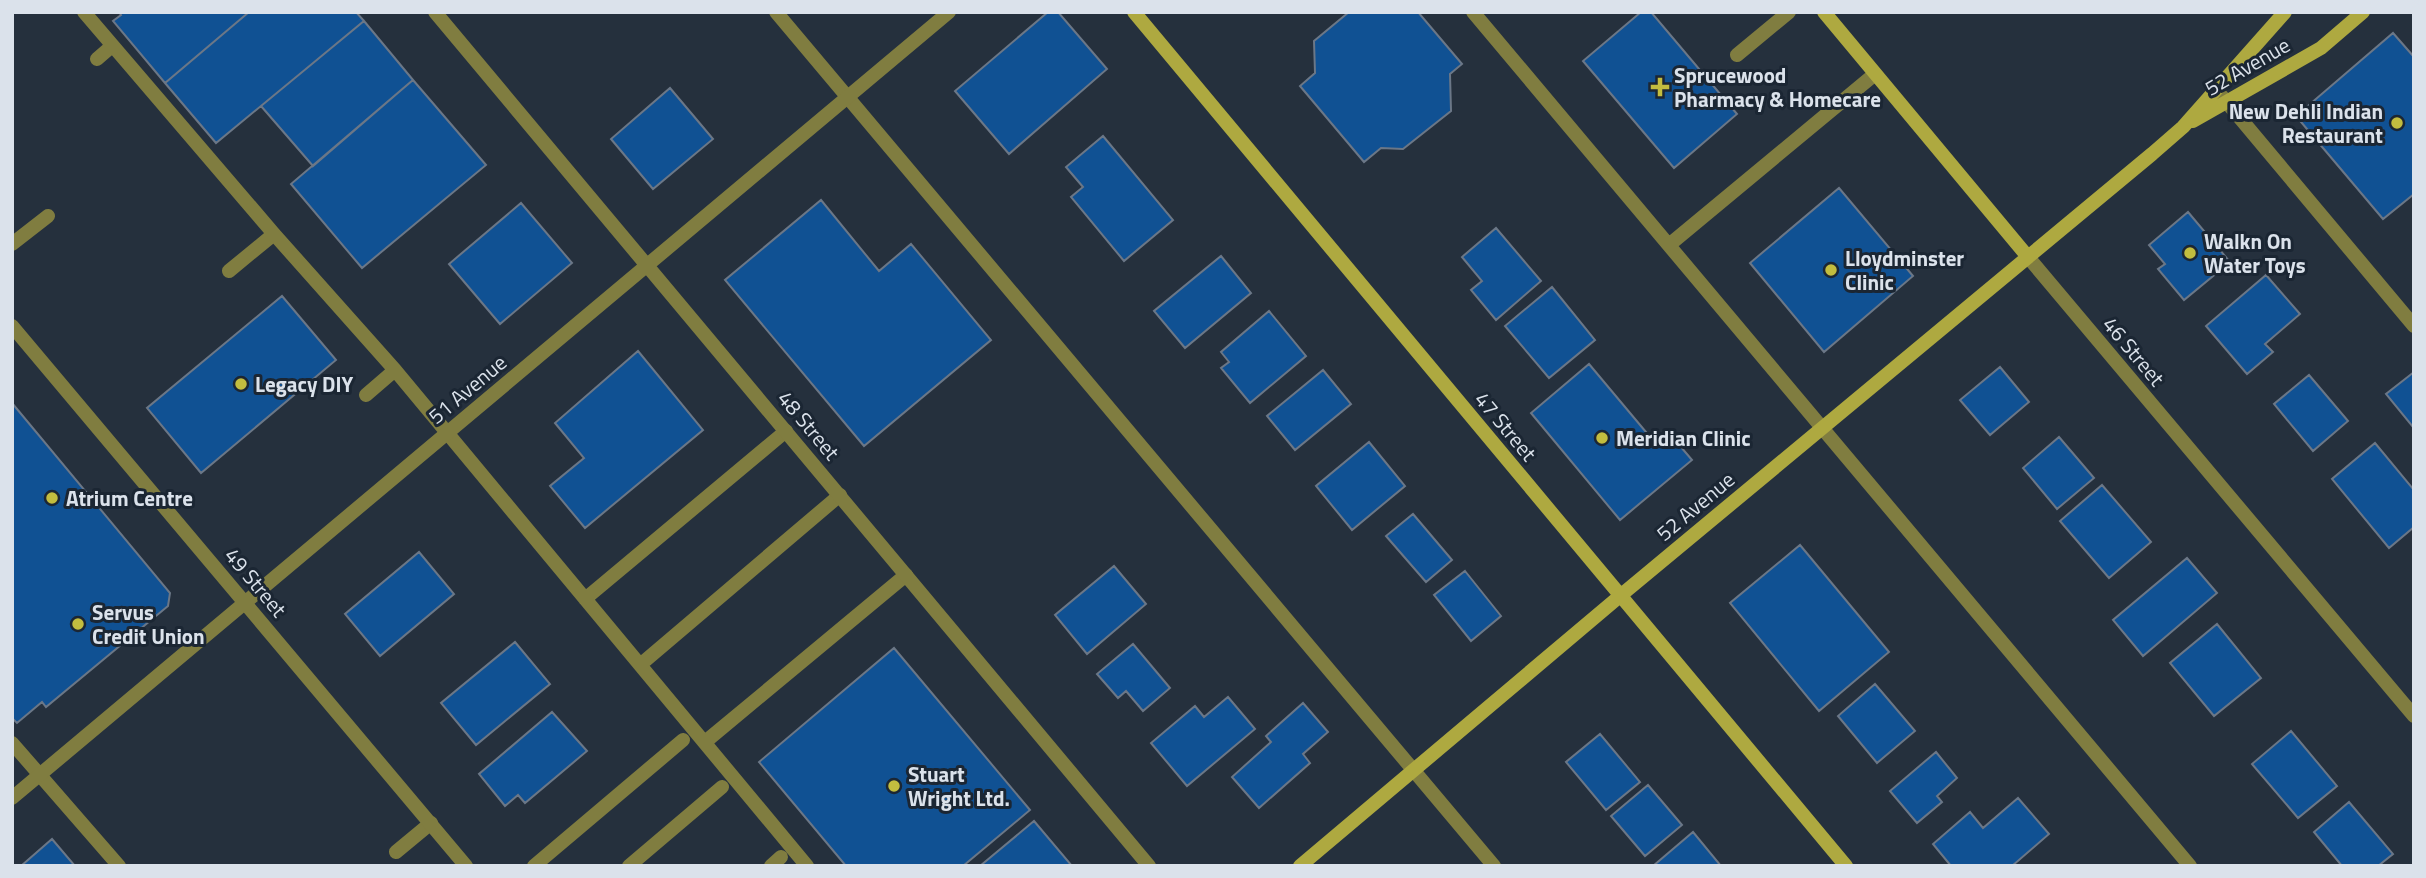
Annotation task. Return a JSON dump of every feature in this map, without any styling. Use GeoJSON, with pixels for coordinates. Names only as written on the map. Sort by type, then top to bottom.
{"type":"FeatureCollection","features":[{"type":"Feature","properties":{"kind":"street"},"geometry":{"type":"LineString","coordinates":[[84,12],[274,234],[395,370],[807,866]]}},
{"type":"Feature","properties":{"kind":"street","name":"48 Street"},"geometry":{"type":"LineString","coordinates":[[435,12],[1149,866]]}},
{"type":"Feature","properties":{"kind":"street"},"geometry":{"type":"LineString","coordinates":[[776,12],[1494,866]]}},
{"type":"Feature","properties":{"kind":"street","name":"51 Avenue"},"geometry":{"type":"LineString","coordinates":[[12,798],[949,12]]}},
{"type":"Feature","properties":{"kind":"street","name":"47 Street"},"geometry":{"type":"LineString","coordinates":[[1134,12],[1846,866]]}},
{"type":"Feature","properties":{"kind":"street"},"geometry":{"type":"LineString","coordinates":[[1473,12],[2190,866]]}},
{"type":"Feature","properties":{"kind":"street"},"geometry":{"type":"LineString","coordinates":[[1737,55],[1788,12]]}},
{"type":"Feature","properties":{"kind":"street","name":"46 Street"},"geometry":{"type":"LineString","coordinates":[[1824,12],[2414,716]]}},
{"type":"Feature","properties":{"kind":"street","name":"52 Avenue"},"geometry":{"type":"LineString","coordinates":[[1300,866],[2183,127],[2286,12]]}},
{"type":"Feature","properties":{"kind":"street","name":"52 Avenue"},"geometry":{"type":"LineString","coordinates":[[2183,127],[2321,48],[2363,12]]}},
{"type":"Feature","properties":{"kind":"street"},"geometry":{"type":"LineString","coordinates":[[97,59],[112,46]]}},
{"type":"Feature","properties":{"kind":"street"},"geometry":{"type":"LineString","coordinates":[[1669,245],[1875,74]]}},
{"type":"Feature","properties":{"kind":"street"},"geometry":{"type":"LineString","coordinates":[[2216,90],[2414,326]]}},
{"type":"Feature","properties":{"kind":"street"},"geometry":{"type":"LineString","coordinates":[[12,244],[48,216]]}},
{"type":"Feature","properties":{"kind":"street"},"geometry":{"type":"LineString","coordinates":[[229,271],[274,234]]}},
{"type":"Feature","properties":{"kind":"street","name":"49 Street"},"geometry":{"type":"LineString","coordinates":[[12,326],[466,866]]}},
{"type":"Feature","properties":{"kind":"street"},"geometry":{"type":"LineString","coordinates":[[366,396],[395,370]]}},
{"type":"Feature","properties":{"kind":"street"},"geometry":{"type":"LineString","coordinates":[[584,599],[786,431]]}},
{"type":"Feature","properties":{"kind":"street"},"geometry":{"type":"LineString","coordinates":[[640,665],[840,495]]}},
{"type":"Feature","properties":{"kind":"street"},"geometry":{"type":"LineString","coordinates":[[705,742],[906,575]]}},
{"type":"Feature","properties":{"kind":"street"},"geometry":{"type":"LineString","coordinates":[[534,866],[683,740]]}},
{"type":"Feature","properties":{"kind":"street"},"geometry":{"type":"LineString","coordinates":[[12,743],[120,866]]}},
{"type":"Feature","properties":{"kind":"street"},"geometry":{"type":"LineString","coordinates":[[629,866],[722,787]]}},
{"type":"Feature","properties":{"kind":"street"},"geometry":{"type":"LineString","coordinates":[[396,852],[431,823]]}},
{"type":"Feature","properties":{"kind":"building"},"geometry":{"type":"Polygon","coordinates":[[[119,12],[249,12],[165,83],[113,21],[121,15],[119,12]]]}},
{"type":"Feature","properties":{"kind":"building"},"geometry":{"type":"Polygon","coordinates":[[[249,12],[356,12],[364,21],[216,143],[165,83],[249,12]]]}},
{"type":"Feature","properties":{"kind":"building"},"geometry":{"type":"Polygon","coordinates":[[[1048,12],[1058,12],[1107,69],[1009,154],[955,91],[1048,12]]]}},
{"type":"Feature","properties":{"kind":"building"},"geometry":{"type":"Polygon","coordinates":[[[1349,12],[1418,12],[1462,64],[1450,74],[1451,111],[1403,149],[1381,148],[1364,162],[1300,86],[1315,73],[1314,41],[1349,12]]]}},
{"type":"Feature","properties":{"kind":"building","name":"Sprucewood Pharmacy & Homecare"},"geometry":{"type":"Polygon","coordinates":[[[1641,12],[1651,12],[1737,114],[1674,168],[1583,61],[1641,12]]]}},
{"type":"Feature","properties":{"kind":"building"},"geometry":{"type":"Polygon","coordinates":[[[364,21],[413,80],[313,166],[261,106],[364,21]]]}},
{"type":"Feature","properties":{"kind":"building"},"geometry":{"type":"Polygon","coordinates":[[[2393,33],[2414,57],[2414,194],[2383,219],[2296,116],[2393,33]]]}},
{"type":"Feature","properties":{"kind":"building"},"geometry":{"type":"Polygon","coordinates":[[[413,80],[486,165],[362,268],[291,184],[413,80]]]}},
{"type":"Feature","properties":{"kind":"building"},"geometry":{"type":"Polygon","coordinates":[[[670,88],[713,139],[653,189],[611,139],[670,88]]]}},
{"type":"Feature","properties":{"kind":"building"},"geometry":{"type":"Polygon","coordinates":[[[1103,136],[1173,220],[1124,261],[1071,197],[1083,187],[1066,167],[1103,136]]]}},
{"type":"Feature","properties":{"kind":"building","name":"Lloydminster Clinic"},"geometry":{"type":"Polygon","coordinates":[[[1839,188],[1913,276],[1824,352],[1750,263],[1839,188]]]}},
{"type":"Feature","properties":{"kind":"building"},"geometry":{"type":"Polygon","coordinates":[[[821,200],[879,271],[911,244],[991,340],[864,446],[725,280],[821,200]]]}},
{"type":"Feature","properties":{"kind":"building"},"geometry":{"type":"Polygon","coordinates":[[[521,203],[572,263],[500,324],[449,264],[521,203]]]}},
{"type":"Feature","properties":{"kind":"building","name":"Walkn On Water Toys"},"geometry":{"type":"Polygon","coordinates":[[[2188,212],[2230,262],[2184,300],[2158,269],[2165,264],[2149,245],[2188,212]]]}},
{"type":"Feature","properties":{"kind":"building"},"geometry":{"type":"Polygon","coordinates":[[[1496,228],[1541,281],[1496,320],[1471,290],[1482,281],[1462,257],[1496,228]]]}},
{"type":"Feature","properties":{"kind":"building"},"geometry":{"type":"Polygon","coordinates":[[[1221,256],[1251,293],[1185,348],[1154,311],[1221,256]]]}},
{"type":"Feature","properties":{"kind":"building"},"geometry":{"type":"Polygon","coordinates":[[[2266,275],[2300,314],[2265,344],[2273,352],[2247,374],[2206,326],[2266,275]]]}},
{"type":"Feature","properties":{"kind":"building"},"geometry":{"type":"Polygon","coordinates":[[[1552,287],[1595,340],[1549,378],[1505,326],[1552,287]]]}},
{"type":"Feature","properties":{"kind":"building","name":"Legacy DIY"},"geometry":{"type":"Polygon","coordinates":[[[282,296],[336,360],[201,473],[147,408],[282,296]]]}},
{"type":"Feature","properties":{"kind":"building"},"geometry":{"type":"Polygon","coordinates":[[[1269,311],[1306,356],[1250,403],[1221,368],[1229,362],[1221,352],[1269,311]]]}},
{"type":"Feature","properties":{"kind":"building"},"geometry":{"type":"Polygon","coordinates":[[[638,351],[703,430],[585,528],[550,486],[584,458],[555,423],[638,351]]]}},
{"type":"Feature","properties":{"kind":"building","name":"Meridian Clinic"},"geometry":{"type":"Polygon","coordinates":[[[1589,364],[1656,444],[1669,433],[1692,460],[1620,520],[1531,413],[1589,364]]]}},
{"type":"Feature","properties":{"kind":"building"},"geometry":{"type":"Polygon","coordinates":[[[2000,367],[2029,402],[1990,435],[1960,400],[2000,367]]]}},
{"type":"Feature","properties":{"kind":"building"},"geometry":{"type":"Polygon","coordinates":[[[1323,370],[1351,404],[1295,450],[1267,416],[1323,370]]]}},
{"type":"Feature","properties":{"kind":"building"},"geometry":{"type":"Polygon","coordinates":[[[2414,372],[2414,426],[2413,427],[2386,394],[2414,372]]]}},
{"type":"Feature","properties":{"kind":"building"},"geometry":{"type":"Polygon","coordinates":[[[2309,375],[2348,421],[2313,451],[2274,404],[2309,375]]]}},
{"type":"Feature","properties":{"kind":"building","name":"Atrium Centre"},"geometry":{"type":"Polygon","coordinates":[[[12,403],[170,593],[168,606],[46,707],[42,702],[17,723],[12,718],[12,403]]]}},
{"type":"Feature","properties":{"kind":"building"},"geometry":{"type":"Polygon","coordinates":[[[2059,437],[2094,478],[2057,509],[2023,468],[2059,437]]]}},
{"type":"Feature","properties":{"kind":"building"},"geometry":{"type":"Polygon","coordinates":[[[1369,442],[1405,486],[1352,530],[1316,486],[1369,442]]]}},
{"type":"Feature","properties":{"kind":"building"},"geometry":{"type":"Polygon","coordinates":[[[2375,443],[2414,490],[2414,527],[2389,548],[2332,479],[2375,443]]]}},
{"type":"Feature","properties":{"kind":"building"},"geometry":{"type":"Polygon","coordinates":[[[2102,485],[2151,542],[2109,578],[2060,521],[2102,485]]]}},
{"type":"Feature","properties":{"kind":"building"},"geometry":{"type":"Polygon","coordinates":[[[1413,514],[1452,560],[1426,582],[1386,536],[1413,514]]]}},
{"type":"Feature","properties":{"kind":"building"},"geometry":{"type":"Polygon","coordinates":[[[1800,545],[1889,652],[1819,711],[1730,603],[1800,545]]]}},
{"type":"Feature","properties":{"kind":"building"},"geometry":{"type":"Polygon","coordinates":[[[419,552],[454,594],[380,656],[345,614],[419,552]]]}},
{"type":"Feature","properties":{"kind":"building"},"geometry":{"type":"Polygon","coordinates":[[[2187,558],[2217,593],[2143,656],[2113,620],[2187,558]]]}},
{"type":"Feature","properties":{"kind":"building"},"geometry":{"type":"Polygon","coordinates":[[[1114,566],[1146,604],[1087,654],[1055,615],[1114,566]]]}},
{"type":"Feature","properties":{"kind":"building"},"geometry":{"type":"Polygon","coordinates":[[[1465,571],[1501,616],[1471,641],[1434,595],[1465,571]]]}},
{"type":"Feature","properties":{"kind":"building"},"geometry":{"type":"Polygon","coordinates":[[[2217,624],[2261,678],[2214,716],[2170,663],[2217,624]]]}},
{"type":"Feature","properties":{"kind":"building"},"geometry":{"type":"Polygon","coordinates":[[[515,642],[550,684],[476,745],[441,703],[515,642]]]}},
{"type":"Feature","properties":{"kind":"building"},"geometry":{"type":"Polygon","coordinates":[[[1133,644],[1170,688],[1143,711],[1126,691],[1118,698],[1097,674],[1133,644]]]}},
{"type":"Feature","properties":{"kind":"building"},"geometry":{"type":"Polygon","coordinates":[[[894,648],[1030,810],[963,866],[846,866],[759,762],[894,648]]]}},
{"type":"Feature","properties":{"kind":"building"},"geometry":{"type":"Polygon","coordinates":[[[1875,684],[1915,731],[1877,763],[1838,716],[1875,684]]]}},
{"type":"Feature","properties":{"kind":"building"},"geometry":{"type":"Polygon","coordinates":[[[1228,697],[1255,729],[1187,786],[1151,743],[1195,706],[1204,717],[1228,697]]]}},
{"type":"Feature","properties":{"kind":"building"},"geometry":{"type":"Polygon","coordinates":[[[1303,703],[1328,732],[1303,754],[1310,763],[1259,808],[1232,777],[1271,742],[1266,736],[1303,703]]]}},
{"type":"Feature","properties":{"kind":"building"},"geometry":{"type":"Polygon","coordinates":[[[552,712],[587,751],[525,803],[518,795],[505,806],[479,774],[552,712]]]}},
{"type":"Feature","properties":{"kind":"building"},"geometry":{"type":"Polygon","coordinates":[[[2291,731],[2337,786],[2298,818],[2252,764],[2291,731]]]}},
{"type":"Feature","properties":{"kind":"building"},"geometry":{"type":"Polygon","coordinates":[[[1600,734],[1640,782],[1606,810],[1566,762],[1600,734]]]}},
{"type":"Feature","properties":{"kind":"building"},"geometry":{"type":"Polygon","coordinates":[[[1936,752],[1957,778],[1937,796],[1942,802],[1917,823],[1890,791],[1936,752]]]}},
{"type":"Feature","properties":{"kind":"building"},"geometry":{"type":"Polygon","coordinates":[[[1648,785],[1682,825],[1645,856],[1611,816],[1648,785]]]}},
{"type":"Feature","properties":{"kind":"building"},"geometry":{"type":"Polygon","coordinates":[[[2018,798],[2049,834],[2012,866],[1951,866],[1933,844],[1970,812],[1983,828],[2018,798]]]}},
{"type":"Feature","properties":{"kind":"building"},"geometry":{"type":"Polygon","coordinates":[[[2349,802],[2393,854],[2378,866],[2342,866],[2314,832],[2349,802]]]}},
{"type":"Feature","properties":{"kind":"building"},"geometry":{"type":"Polygon","coordinates":[[[1034,821],[1072,866],[980,866],[1034,821]]]}},
{"type":"Feature","properties":{"kind":"building"},"geometry":{"type":"Polygon","coordinates":[[[1693,832],[1721,866],[1653,866],[1693,832]]]}},
{"type":"Feature","properties":{"kind":"building"},"geometry":{"type":"Polygon","coordinates":[[[52,839],[75,866],[21,866],[52,839]]]}},
{"type":"Feature","properties":{"kind":"place","name":"Sprucewood Pharmacy & Homecare"},"geometry":{"type":"Point","coordinates":[1660,87]}},
{"type":"Feature","properties":{"kind":"place","name":"New Dehli Indian Restaurant"},"geometry":{"type":"Point","coordinates":[2397,123]}},
{"type":"Feature","properties":{"kind":"place","name":"Walkn On Water Toys"},"geometry":{"type":"Point","coordinates":[2190,253]}},
{"type":"Feature","properties":{"kind":"place","name":"Lloydminster Clinic"},"geometry":{"type":"Point","coordinates":[1831,270]}},
{"type":"Feature","properties":{"kind":"place","name":"Legacy DIY"},"geometry":{"type":"Point","coordinates":[241,384]}},
{"type":"Feature","properties":{"kind":"place","name":"Meridian Clinic"},"geometry":{"type":"Point","coordinates":[1602,438]}},
{"type":"Feature","properties":{"kind":"place","name":"Atrium Centre"},"geometry":{"type":"Point","coordinates":[52,498]}},
{"type":"Feature","properties":{"kind":"place","name":"Servus Credit Union"},"geometry":{"type":"Point","coordinates":[78,624]}},
{"type":"Feature","properties":{"kind":"place","name":"Stuart Wright Ltd."},"geometry":{"type":"Point","coordinates":[894,786]}}]}
